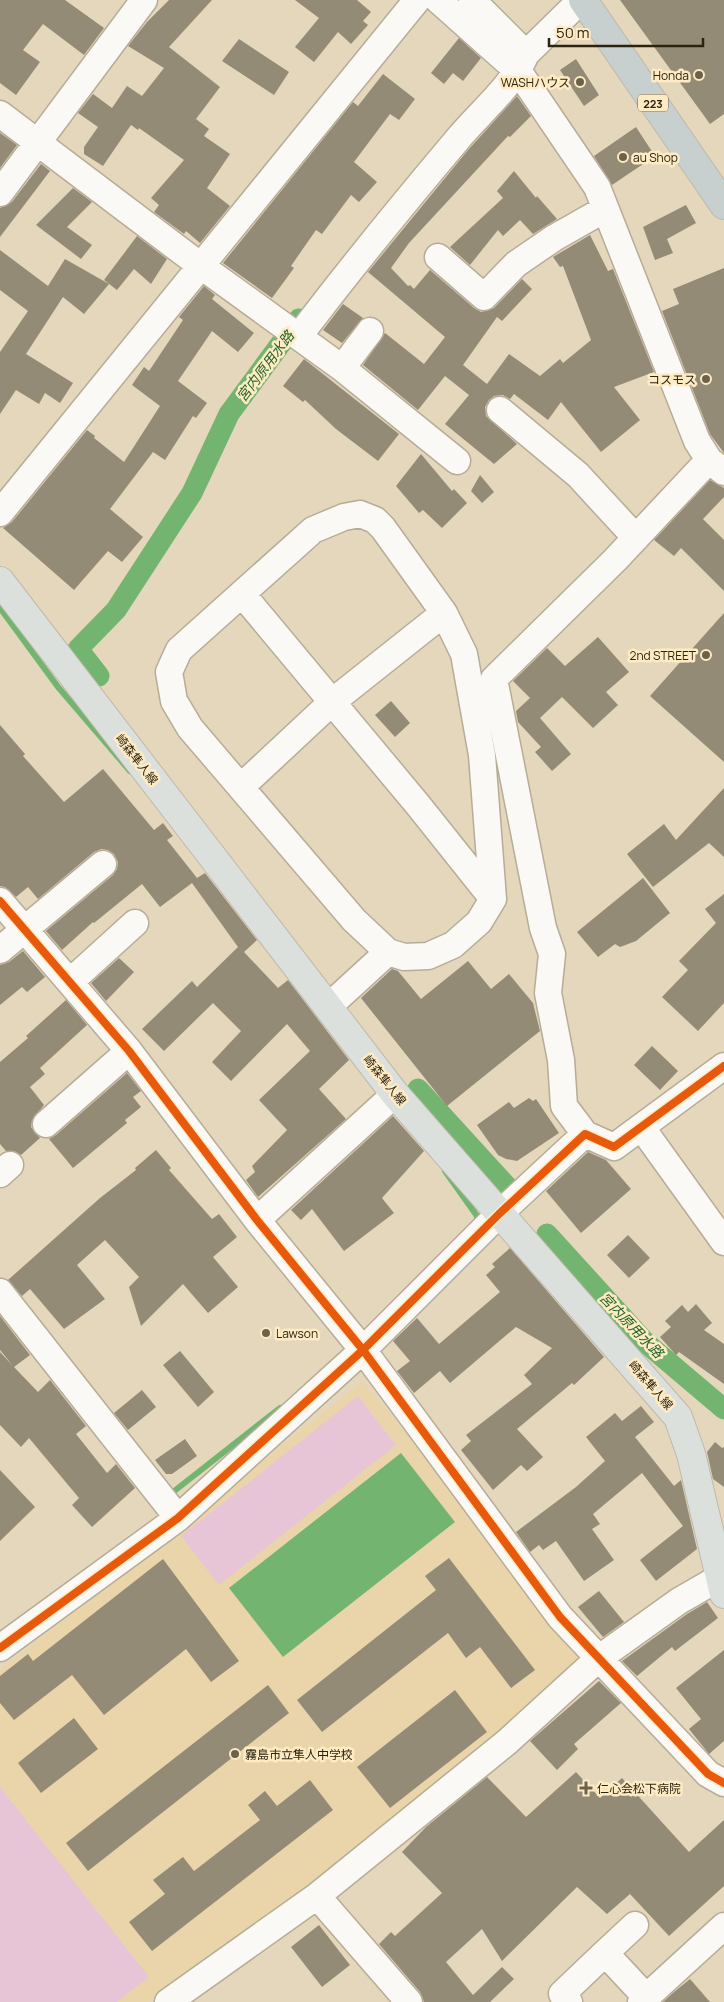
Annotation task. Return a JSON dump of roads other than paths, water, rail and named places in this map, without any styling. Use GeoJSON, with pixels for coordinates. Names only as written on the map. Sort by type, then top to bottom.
{"type":"FeatureCollection","features":[{"type":"Feature","properties":{"kind":"highway","name":"223"},"geometry":{"type":"LineString","coordinates":[[582,0],[724,205]]}},
{"type":"Feature","properties":{"kind":"main road","name":"崎森隼人線"},"geometry":{"type":"LineString","coordinates":[[0,581],[395,1094],[678,1417],[691,1454],[709,1524],[722,1586]]}},
{"type":"Feature","properties":{"kind":"street"},"geometry":{"type":"LineString","coordinates":[[0,193],[144,0]]}},
{"type":"Feature","properties":{"kind":"street"},"geometry":{"type":"LineString","coordinates":[[0,513],[417,0]]}},
{"type":"Feature","properties":{"kind":"street"},"geometry":{"type":"LineString","coordinates":[[438,0],[523,63]]}},
{"type":"Feature","properties":{"kind":"street"},"geometry":{"type":"LineString","coordinates":[[472,0],[523,63],[597,187],[697,441],[716,466],[636,538],[494,679],[543,928],[552,954],[548,994],[561,1060],[564,1106],[585,1134],[614,1147],[724,1066]]}},
{"type":"Feature","properties":{"kind":"street"},"geometry":{"type":"LineString","coordinates":[[299,336],[358,258],[480,112],[582,0]]}},
{"type":"Feature","properties":{"kind":"street"},"geometry":{"type":"LineString","coordinates":[[0,114],[201,266],[342,368],[457,462]]}},
{"type":"Feature","properties":{"kind":"street"},"geometry":{"type":"LineString","coordinates":[[438,257],[484,297],[516,264],[554,238],[606,208]]}},
{"type":"Feature","properties":{"kind":"street"},"geometry":{"type":"LineString","coordinates":[[342,368],[370,331]]}},
{"type":"Feature","properties":{"kind":"street"},"geometry":{"type":"LineString","coordinates":[[500,410],[578,475],[636,538]]}},
{"type":"Feature","properties":{"kind":"street"},"geometry":{"type":"LineString","coordinates":[[360,514],[375,520],[383,528],[444,613],[464,654],[482,754],[493,899],[479,922],[453,945],[428,956],[404,957],[388,952],[354,920],[242,786],[190,728],[174,701],[169,672],[179,650],[313,530],[344,517],[360,514]]}},
{"type":"Feature","properties":{"kind":"street"},"geometry":{"type":"LineString","coordinates":[[242,594],[418,804],[493,899]]}},
{"type":"Feature","properties":{"kind":"street"},"geometry":{"type":"LineString","coordinates":[[242,786],[332,702],[444,613]]}},
{"type":"Feature","properties":{"kind":"street"},"geometry":{"type":"LineString","coordinates":[[0,950],[102,864]]}},
{"type":"Feature","properties":{"kind":"street"},"geometry":{"type":"LineString","coordinates":[[0,901],[129,1051],[257,1220],[363,1350],[560,1617],[708,1774],[724,1783]]}},
{"type":"Feature","properties":{"kind":"street"},"geometry":{"type":"LineString","coordinates":[[70,982],[135,923]]}},
{"type":"Feature","properties":{"kind":"street"},"geometry":{"type":"LineString","coordinates":[[328,1007],[388,952]]}},
{"type":"Feature","properties":{"kind":"street"},"geometry":{"type":"LineString","coordinates":[[46,1124],[129,1051]]}},
{"type":"Feature","properties":{"kind":"street"},"geometry":{"type":"LineString","coordinates":[[257,1220],[395,1094]]}},
{"type":"Feature","properties":{"kind":"street"},"geometry":{"type":"LineString","coordinates":[[642,1128],[724,1242]]}},
{"type":"Feature","properties":{"kind":"street"},"geometry":{"type":"LineString","coordinates":[[0,1648],[178,1518],[363,1350],[499,1214],[585,1134]]}},
{"type":"Feature","properties":{"kind":"street"},"geometry":{"type":"LineString","coordinates":[[0,1292],[178,1518]]}},
{"type":"Feature","properties":{"kind":"street"},"geometry":{"type":"LineString","coordinates":[[168,2002],[316,1896],[507,1742],[598,1659],[679,1601],[722,1586]]}},
{"type":"Feature","properties":{"kind":"street"},"geometry":{"type":"LineString","coordinates":[[316,1896],[409,2002]]}},
{"type":"Feature","properties":{"kind":"street"},"geometry":{"type":"LineString","coordinates":[[570,2002],[562,1994],[635,1925]]}},
{"type":"Feature","properties":{"kind":"street"},"geometry":{"type":"LineString","coordinates":[[605,1953],[644,2000],[724,1926]]}},
{"type":"Feature","properties":{"kind":"waterway","name":"宮内原用水路"},"geometry":{"type":"LineString","coordinates":[[99,676],[78,649],[116,610],[192,493],[229,414],[299,319]]}},
{"type":"Feature","properties":{"kind":"waterway"},"geometry":{"type":"LineString","coordinates":[[0,608],[58,687],[130,771]]}},
{"type":"Feature","properties":{"kind":"waterway","name":"宮内原用水路"},"geometry":{"type":"LineString","coordinates":[[418,1089],[512,1192]]}},
{"type":"Feature","properties":{"kind":"waterway"},"geometry":{"type":"LineString","coordinates":[[445,1171],[477,1216],[477,1226]]}},
{"type":"Feature","properties":{"kind":"waterway","name":"宮内原用水路"},"geometry":{"type":"LineString","coordinates":[[547,1234],[646,1343],[724,1409]]}},
{"type":"Feature","properties":{"kind":"waterway"},"geometry":{"type":"LineString","coordinates":[[173,1492],[280,1408]]}},
{"type":"Feature","properties":{"kind":"place","name":"Honda"},"geometry":{"type":"Point","coordinates":[699,75]}},
{"type":"Feature","properties":{"kind":"place","name":"WASHハウス"},"geometry":{"type":"Point","coordinates":[580,82]}},
{"type":"Feature","properties":{"kind":"place","name":"au Shop"},"geometry":{"type":"Point","coordinates":[623,157]}},
{"type":"Feature","properties":{"kind":"place","name":"コスモス"},"geometry":{"type":"Point","coordinates":[706,379]}},
{"type":"Feature","properties":{"kind":"place","name":"2nd STREET"},"geometry":{"type":"Point","coordinates":[706,655]}},
{"type":"Feature","properties":{"kind":"place","name":"Lawson"},"geometry":{"type":"Point","coordinates":[266,1333]}},
{"type":"Feature","properties":{"kind":"place","name":"霧島市立隼人中学校"},"geometry":{"type":"Point","coordinates":[235,1754]}},
{"type":"Feature","properties":{"kind":"place","name":"仁心会松下病院"},"geometry":{"type":"Point","coordinates":[586,1788]}}]}
